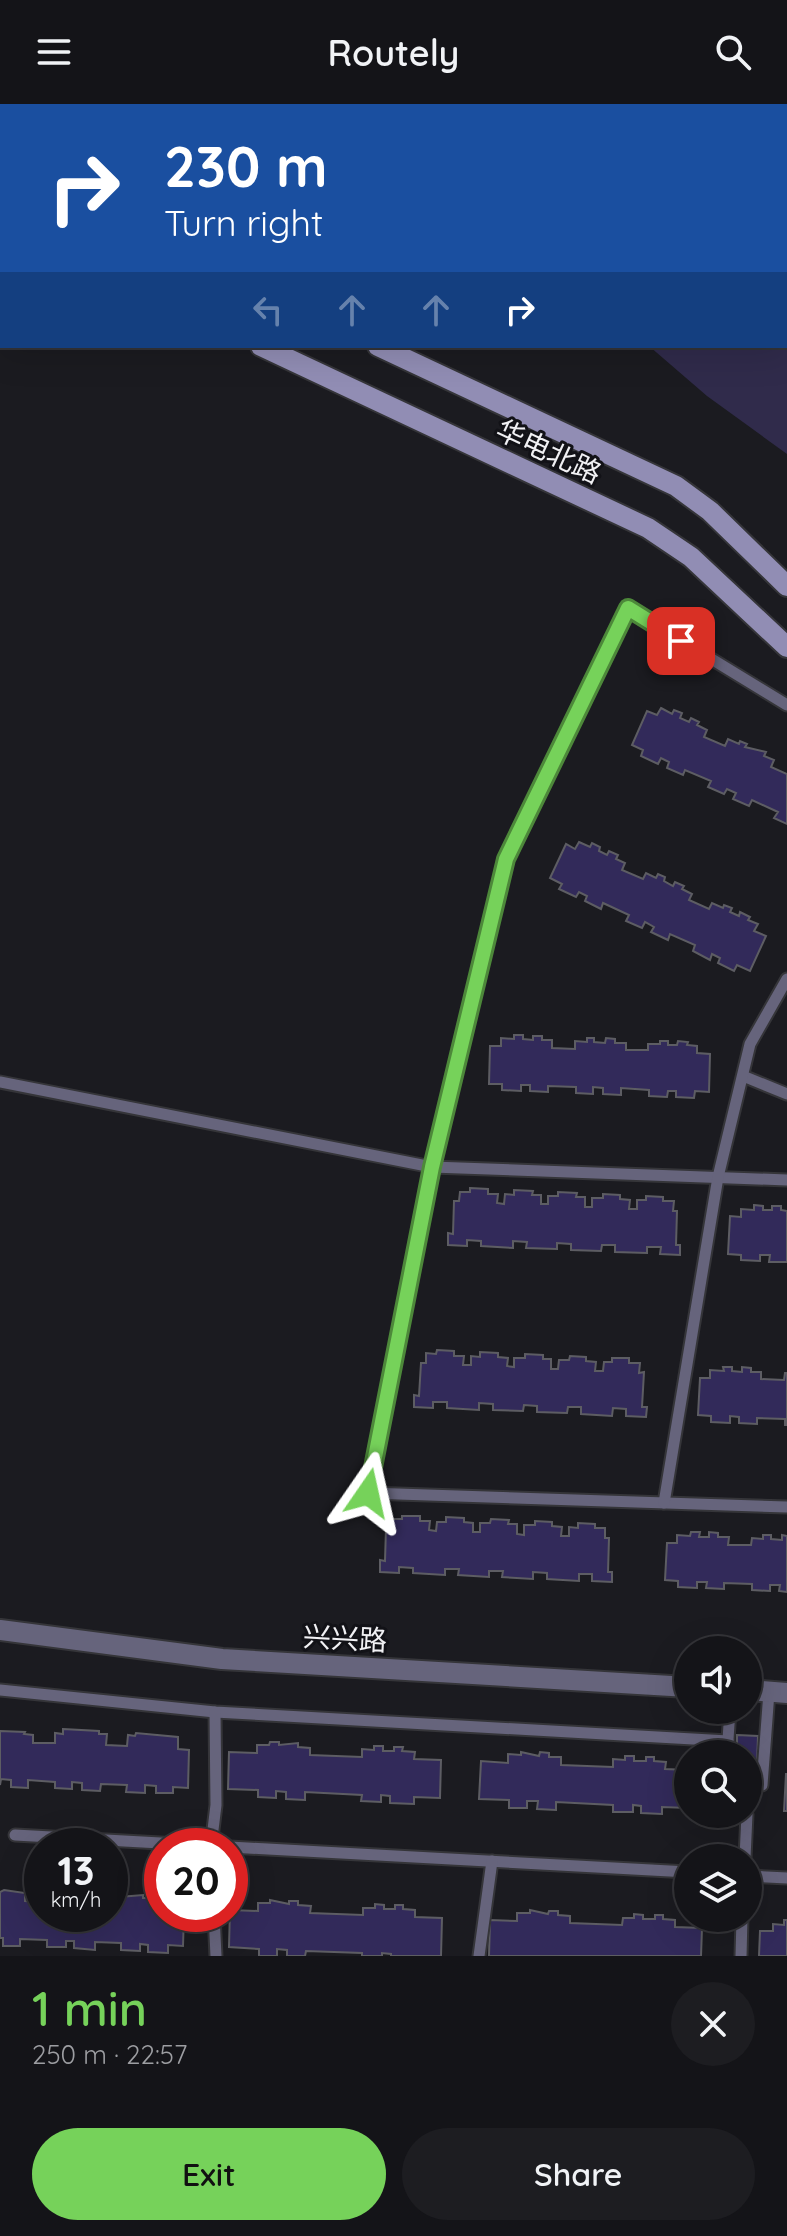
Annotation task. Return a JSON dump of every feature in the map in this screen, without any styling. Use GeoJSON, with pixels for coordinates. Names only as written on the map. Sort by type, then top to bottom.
{"type":"FeatureCollection","features":[{"type":"Feature","properties":{"kind":"main road","name":"华电北路"},"geometry":{"type":"LineString","coordinates":[[265,348],[648,528],[691,557],[787,647]]}},
{"type":"Feature","properties":{"kind":"main road","name":"华电北路"},"geometry":{"type":"LineString","coordinates":[[382,348],[676,486],[710,511],[787,586]]}},
{"type":"Feature","properties":{"kind":"street","name":"兴兴路"},"geometry":{"type":"LineString","coordinates":[[0,1630],[222,1659],[674,1686]]}},
{"type":"Feature","properties":{"kind":"lane"},"geometry":{"type":"LineString","coordinates":[[787,705],[628,608],[506,859],[432,1167],[368,1493],[787,1507]]}},
{"type":"Feature","properties":{"kind":"lane"},"geometry":{"type":"LineString","coordinates":[[664,1503],[718,1177],[750,1044],[787,979]]}},
{"type":"Feature","properties":{"kind":"lane"},"geometry":{"type":"LineString","coordinates":[[743,1076],[787,1094]]}},
{"type":"Feature","properties":{"kind":"lane"},"geometry":{"type":"LineString","coordinates":[[0,1082],[432,1167],[787,1180]]}},
{"type":"Feature","properties":{"kind":"lane"},"geometry":{"type":"LineString","coordinates":[[0,1690],[215,1712],[710,1740]]}},
{"type":"Feature","properties":{"kind":"lane"},"geometry":{"type":"LineString","coordinates":[[762,1785],[768,1692]]}},
{"type":"Feature","properties":{"kind":"lane"},"geometry":{"type":"LineString","coordinates":[[214,1828],[215,1712]]}},
{"type":"Feature","properties":{"kind":"lane"},"geometry":{"type":"LineString","coordinates":[[15,1835],[144,1842]]}},
{"type":"Feature","properties":{"kind":"lane"},"geometry":{"type":"LineString","coordinates":[[248,1848],[674,1871]]}},
{"type":"Feature","properties":{"kind":"lane"},"geometry":{"type":"LineString","coordinates":[[479,1956],[492,1861]]}},
{"type":"Feature","properties":{"kind":"lane"},"geometry":{"type":"LineString","coordinates":[[762,1877],[787,1878]]}},
{"type":"Feature","properties":{"kind":"lane"},"geometry":{"type":"LineString","coordinates":[[215,1932],[216,1956]]}},
{"type":"Feature","properties":{"kind":"lane"},"geometry":{"type":"LineString","coordinates":[[741,1956],[742,1932]]}},
{"type":"Feature","properties":{"kind":"shaded area"},"geometry":{"type":"Polygon","coordinates":[[[651,348],[787,348],[787,454],[707,396],[651,348]]]}},
{"type":"Feature","properties":{"kind":"building"},"geometry":{"type":"Polygon","coordinates":[[[661,708],[672,714],[674,710],[682,713],[680,718],[689,722],[691,718],[699,722],[697,725],[707,730],[704,737],[725,746],[728,739],[766,752],[764,756],[774,760],[771,767],[787,774],[787,824],[774,818],[778,812],[752,800],[749,806],[733,799],[736,793],[727,789],[724,794],[708,787],[711,781],[685,770],[683,775],[667,768],[669,762],[661,758],[658,764],[641,756],[643,750],[632,745],[647,711],[657,715],[661,708]]]}},
{"type":"Feature","properties":{"kind":"building"},"geometry":{"type":"Polygon","coordinates":[[[579,842],[590,847],[592,843],[607,855],[609,851],[618,855],[616,859],[625,863],[622,870],[643,879],[646,873],[656,878],[658,874],[673,886],[675,882],[684,886],[682,889],[692,894],[689,900],[709,909],[712,903],[723,908],[724,905],[732,908],[730,912],[739,916],[740,912],[750,917],[748,920],[758,924],[754,931],[766,936],[750,971],[737,965],[734,971],[718,963],[720,958],[712,954],[710,960],[693,951],[695,945],[670,934],[668,940],[651,932],[654,927],[645,922],[642,928],[626,921],[629,915],[603,903],[601,909],[585,901],[587,896],[579,892],[576,897],[559,889],[562,884],[550,878],[566,844],[575,849],[579,842]]]}},
{"type":"Feature","properties":{"kind":"building"},"geometry":{"type":"Polygon","coordinates":[[[514,1035],[533,1040],[533,1036],[542,1036],[542,1040],[552,1040],[552,1048],[575,1049],[575,1041],[587,1042],[587,1038],[605,1043],[606,1038],[615,1039],[615,1043],[626,1043],[626,1050],[648,1050],[648,1044],[660,1044],[660,1041],[668,1041],[668,1045],[677,1045],[678,1041],[688,1042],[687,1045],[697,1046],[697,1053],[710,1054],[709,1092],[695,1091],[694,1098],[676,1097],[676,1091],[668,1091],[667,1097],[649,1096],[649,1090],[621,1088],[621,1095],[603,1094],[603,1088],[593,1087],[593,1094],[576,1093],[576,1087],[548,1086],[548,1092],[530,1091],[530,1085],[521,1085],[521,1091],[502,1090],[502,1084],[489,1084],[490,1046],[501,1046],[501,1038],[514,1039],[514,1035]]]}},
{"type":"Feature","properties":{"kind":"building"},"geometry":{"type":"Polygon","coordinates":[[[470,1188],[488,1189],[488,1194],[498,1194],[497,1203],[504,1204],[505,1194],[514,1195],[514,1190],[533,1191],[532,1195],[541,1195],[541,1204],[548,1204],[548,1196],[558,1196],[558,1192],[577,1193],[576,1197],[585,1197],[585,1207],[592,1207],[592,1198],[603,1198],[603,1194],[620,1195],[620,1199],[630,1200],[629,1209],[637,1209],[637,1200],[646,1200],[646,1196],[663,1197],[663,1201],[674,1201],[673,1211],[677,1211],[676,1245],[680,1245],[680,1255],[660,1254],[661,1247],[647,1247],[647,1253],[615,1252],[615,1245],[602,1245],[601,1251],[571,1250],[571,1244],[557,1243],[557,1249],[526,1248],[527,1242],[513,1241],[513,1248],[481,1246],[481,1241],[467,1240],[467,1246],[448,1245],[448,1233],[453,1234],[454,1201],[459,1201],[460,1192],[470,1192],[470,1188]]]}},
{"type":"Feature","properties":{"kind":"building"},"geometry":{"type":"Polygon","coordinates":[[[754,1205],[763,1206],[763,1210],[781,1206],[781,1210],[787,1211],[787,1262],[769,1262],[770,1255],[760,1255],[760,1261],[741,1260],[741,1255],[728,1254],[730,1216],[741,1217],[741,1209],[754,1210],[754,1205]]]}},
{"type":"Feature","properties":{"kind":"building"},"geometry":{"type":"Polygon","coordinates":[[[437,1350],[454,1351],[454,1356],[464,1356],[463,1365],[471,1365],[471,1356],[480,1357],[480,1352],[498,1353],[498,1357],[508,1358],[507,1366],[514,1367],[514,1358],[525,1358],[525,1354],[543,1355],[543,1359],[551,1359],[551,1369],[558,1369],[559,1360],[569,1360],[570,1356],[586,1357],[586,1361],[596,1362],[595,1371],[603,1371],[604,1362],[612,1362],[612,1358],[629,1358],[629,1363],[640,1363],[639,1373],[644,1372],[642,1407],[647,1407],[646,1417],[626,1416],[626,1409],[613,1408],[612,1416],[581,1414],[581,1407],[568,1407],[567,1413],[537,1412],[537,1406],[524,1405],[523,1411],[493,1410],[493,1404],[479,1403],[479,1410],[447,1408],[447,1402],[433,1402],[433,1408],[414,1407],[414,1395],[419,1396],[421,1363],[426,1363],[426,1353],[436,1354],[437,1350]]]}},
{"type":"Feature","properties":{"kind":"building"},"geometry":{"type":"Polygon","coordinates":[[[723,1367],[742,1372],[742,1367],[751,1368],[751,1372],[761,1372],[761,1379],[784,1380],[787,1373],[787,1425],[785,1419],[757,1418],[757,1424],[739,1423],[739,1417],[730,1416],[730,1423],[711,1422],[711,1416],[698,1415],[700,1378],[710,1378],[710,1370],[724,1371],[723,1367]]]}},
{"type":"Feature","properties":{"kind":"building"},"geometry":{"type":"Polygon","coordinates":[[[402,1516],[420,1516],[420,1521],[430,1521],[429,1530],[436,1531],[437,1522],[446,1522],[446,1517],[464,1518],[464,1522],[473,1523],[473,1532],[480,1532],[480,1523],[490,1523],[491,1519],[509,1520],[508,1524],[517,1524],[517,1534],[524,1535],[524,1525],[535,1525],[535,1521],[552,1522],[552,1526],[562,1527],[561,1536],[569,1536],[569,1527],[578,1528],[578,1523],[595,1524],[595,1528],[605,1528],[605,1538],[609,1538],[608,1572],[612,1572],[612,1582],[592,1581],[592,1574],[579,1574],[579,1581],[547,1579],[547,1573],[533,1572],[533,1579],[502,1577],[503,1571],[489,1571],[489,1577],[458,1575],[459,1569],[445,1569],[445,1575],[413,1573],[413,1568],[399,1567],[399,1573],[380,1572],[380,1560],[385,1561],[386,1528],[392,1528],[392,1519],[402,1519],[402,1516]]]}},
{"type":"Feature","properties":{"kind":"building"},"geometry":{"type":"Polygon","coordinates":[[[691,1532],[700,1532],[699,1537],[709,1537],[709,1532],[718,1533],[718,1537],[729,1537],[728,1545],[751,1545],[752,1538],[763,1539],[763,1535],[782,1540],[782,1535],[787,1536],[787,1592],[779,1591],[780,1585],[770,1585],[770,1591],[752,1590],[752,1584],[724,1583],[724,1589],[706,1588],[707,1582],[697,1582],[697,1588],[678,1587],[678,1581],[665,1580],[667,1543],[677,1543],[677,1535],[690,1536],[691,1532]]]}},
{"type":"Feature","properties":{"kind":"building"},"geometry":{"type":"Polygon","coordinates":[[[63,1729],[99,1731],[99,1734],[107,1734],[106,1745],[127,1746],[128,1735],[135,1736],[136,1733],[178,1737],[178,1749],[189,1750],[188,1788],[173,1787],[173,1793],[156,1793],[156,1786],[145,1785],[145,1793],[126,1792],[127,1785],[101,1784],[100,1791],[82,1790],[82,1783],[72,1782],[72,1789],[55,1788],[55,1782],[28,1780],[28,1788],[11,1787],[11,1780],[1,1779],[0,1785],[0,1731],[25,1732],[33,1735],[33,1743],[55,1743],[55,1733],[63,1734],[63,1729]]]}},
{"type":"Feature","properties":{"kind":"building"},"geometry":{"type":"Polygon","coordinates":[[[737,1735],[758,1736],[758,1740],[737,1740],[737,1735]]]}},
{"type":"Feature","properties":{"kind":"building"},"geometry":{"type":"Polygon","coordinates":[[[270,1742],[279,1742],[279,1745],[298,1743],[298,1747],[310,1748],[310,1755],[362,1757],[362,1749],[374,1750],[374,1746],[383,1746],[383,1751],[403,1747],[402,1751],[415,1752],[414,1759],[441,1760],[440,1798],[414,1797],[414,1804],[390,1803],[390,1796],[381,1795],[381,1802],[361,1801],[362,1795],[305,1792],[305,1800],[286,1799],[286,1792],[276,1791],[276,1798],[258,1797],[258,1790],[228,1789],[229,1752],[257,1753],[257,1745],[269,1745],[270,1742]]]}},
{"type":"Feature","properties":{"kind":"building"},"geometry":{"type":"Polygon","coordinates":[[[521,1752],[539,1756],[540,1752],[549,1753],[549,1757],[561,1757],[561,1765],[613,1767],[613,1759],[625,1760],[625,1756],[634,1756],[634,1761],[654,1757],[654,1761],[666,1762],[665,1769],[674,1769],[674,1807],[662,1807],[662,1814],[641,1813],[641,1806],[633,1805],[633,1812],[613,1812],[613,1805],[556,1802],[556,1810],[537,1809],[538,1801],[527,1801],[527,1808],[509,1808],[509,1800],[479,1799],[481,1761],[508,1763],[508,1754],[521,1755],[521,1752]]]}},
{"type":"Feature","properties":{"kind":"building"},"geometry":{"type":"Polygon","coordinates":[[[786,1774],[787,1811],[784,1811],[786,1774]]]}},
{"type":"Feature","properties":{"kind":"building"},"geometry":{"type":"Polygon","coordinates":[[[0,1892],[24,1893],[24,1932],[128,1932],[128,1896],[143,1895],[144,1932],[183,1932],[183,1946],[168,1945],[168,1953],[148,1952],[148,1945],[140,1944],[140,1951],[121,1950],[121,1943],[95,1942],[95,1950],[74,1948],[74,1941],[66,1941],[66,1947],[47,1947],[47,1940],[20,1939],[20,1946],[3,1946],[3,1938],[0,1938],[0,1892]]]}},
{"type":"Feature","properties":{"kind":"building"},"geometry":{"type":"Polygon","coordinates":[[[270,1900],[289,1904],[289,1901],[298,1901],[298,1905],[311,1906],[310,1913],[363,1915],[363,1908],[375,1908],[375,1904],[384,1905],[384,1909],[403,1905],[403,1909],[415,1910],[415,1917],[442,1918],[441,1956],[391,1956],[382,1953],[382,1956],[362,1956],[362,1953],[306,1951],[305,1956],[287,1956],[287,1950],[277,1949],[277,1956],[259,1956],[259,1949],[229,1947],[229,1932],[248,1932],[248,1911],[258,1911],[258,1903],[270,1903],[270,1900]]]}},
{"type":"Feature","properties":{"kind":"building"},"geometry":{"type":"Polygon","coordinates":[[[530,1910],[548,1914],[549,1911],[558,1911],[558,1915],[570,1916],[570,1923],[622,1925],[623,1918],[634,1918],[634,1914],[643,1915],[643,1919],[663,1915],[663,1919],[674,1920],[674,1932],[702,1932],[701,1956],[489,1956],[490,1920],[517,1921],[517,1913],[530,1913],[530,1910]]]}},
{"type":"Feature","properties":{"kind":"building"},"geometry":{"type":"Polygon","coordinates":[[[784,1920],[787,1920],[787,1956],[759,1956],[760,1932],[773,1931],[773,1924],[784,1925],[784,1920]]]}},
{"type":"Feature","properties":{"kind":"route"},"geometry":{"type":"LineString","coordinates":[[368,1493],[432,1167],[506,859],[628,608],[681,641]]}}]}
